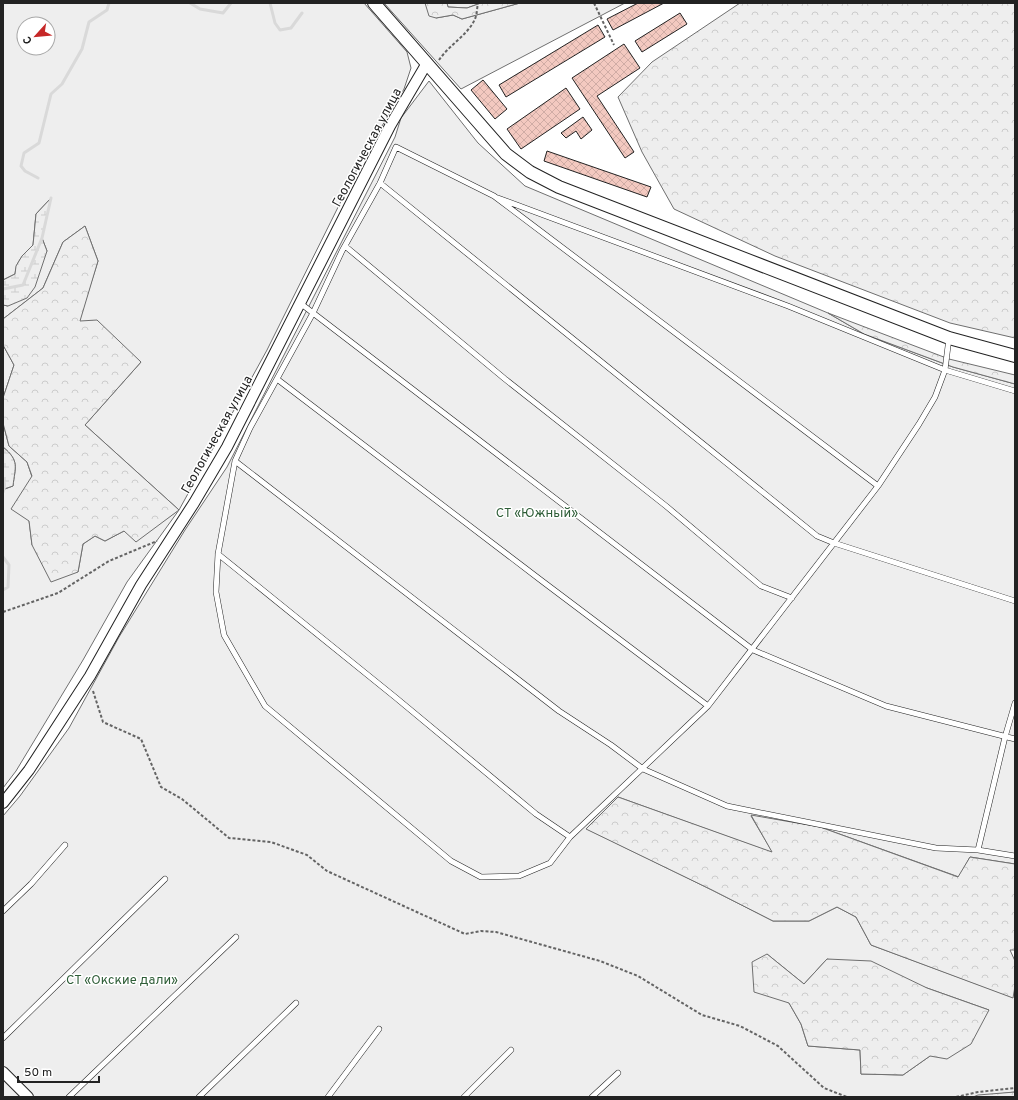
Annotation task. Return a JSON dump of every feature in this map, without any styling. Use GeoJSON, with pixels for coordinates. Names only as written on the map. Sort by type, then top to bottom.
{"type":"FeatureCollection","features":[{"type":"Feature","properties":{"kind":"street"},"geometry":{"type":"LineString","coordinates":[[374,3],[506,154],[530,172],[559,187],[666,230],[949,338],[1015,356]]}},
{"type":"Feature","properties":{"kind":"street","name":"Геологическая улица"},"geometry":{"type":"LineString","coordinates":[[3,803],[29,770],[90,676],[141,585],[227,447],[390,126],[429,66]]}},
{"type":"Feature","properties":{"kind":"street"},"geometry":{"type":"LineString","coordinates":[[3,1072],[28,1097]]}},
{"type":"Feature","properties":{"kind":"lane"},"geometry":{"type":"LineString","coordinates":[[949,338],[945,370],[935,397],[919,424],[878,486],[753,650],[708,706],[570,837],[550,863],[520,876],[481,877],[451,861],[265,706],[224,635],[216,592],[218,554],[235,461],[250,428],[313,313],[345,246],[380,183],[396,147],[494,196],[788,306],[945,370],[1015,391]]}},
{"type":"Feature","properties":{"kind":"lane"},"geometry":{"type":"LineString","coordinates":[[380,183],[816,536],[1015,602]]}},
{"type":"Feature","properties":{"kind":"lane"},"geometry":{"type":"LineString","coordinates":[[494,196],[878,486]]}},
{"type":"Feature","properties":{"kind":"lane"},"geometry":{"type":"LineString","coordinates":[[345,246],[505,379],[666,506],[761,586],[792,598]]}},
{"type":"Feature","properties":{"kind":"lane"},"geometry":{"type":"LineString","coordinates":[[300,303],[753,650],[886,706],[1015,739]]}},
{"type":"Feature","properties":{"kind":"lane"},"geometry":{"type":"LineString","coordinates":[[277,379],[708,706]]}},
{"type":"Feature","properties":{"kind":"lane"},"geometry":{"type":"LineString","coordinates":[[235,461],[559,711],[643,768],[727,806],[936,848],[978,850],[1015,856]]}},
{"type":"Feature","properties":{"kind":"lane"},"geometry":{"type":"LineString","coordinates":[[218,554],[395,697],[536,814],[570,837]]}},
{"type":"Feature","properties":{"kind":"lane"},"geometry":{"type":"LineString","coordinates":[[978,850],[1005,737],[1015,703]]}},
{"type":"Feature","properties":{"kind":"lane"},"geometry":{"type":"LineString","coordinates":[[3,911],[31,884],[65,845]]}},
{"type":"Feature","properties":{"kind":"lane"},"geometry":{"type":"LineString","coordinates":[[3,1038],[165,879]]}},
{"type":"Feature","properties":{"kind":"lane"},"geometry":{"type":"LineString","coordinates":[[68,1097],[236,937]]}},
{"type":"Feature","properties":{"kind":"lane"},"geometry":{"type":"LineString","coordinates":[[199,1097],[296,1003]]}},
{"type":"Feature","properties":{"kind":"lane"},"geometry":{"type":"LineString","coordinates":[[328,1097],[379,1029]]}},
{"type":"Feature","properties":{"kind":"lane"},"geometry":{"type":"LineString","coordinates":[[464,1097],[511,1050]]}},
{"type":"Feature","properties":{"kind":"lane"},"geometry":{"type":"LineString","coordinates":[[592,1097],[618,1073]]}},
{"type":"Feature","properties":{"kind":"path"},"geometry":{"type":"LineString","coordinates":[[429,66],[468,29],[475,19],[478,3]]}},
{"type":"Feature","properties":{"kind":"path"},"geometry":{"type":"LineString","coordinates":[[594,3],[614,45]]}},
{"type":"Feature","properties":{"kind":"path"},"geometry":{"type":"LineString","coordinates":[[3,612],[58,593],[109,561],[174,533]]}},
{"type":"Feature","properties":{"kind":"path"},"geometry":{"type":"LineString","coordinates":[[90,676],[94,695],[103,722],[142,739],[161,787],[182,799],[229,838],[271,842],[307,854],[327,871],[465,934],[481,931],[496,932],[600,961],[638,976],[702,1015],[740,1026],[778,1046],[824,1088],[847,1097]]}},
{"type":"Feature","properties":{"kind":"path"},"geometry":{"type":"LineString","coordinates":[[956,1097],[978,1092],[1015,1088]]}},
{"type":"Feature","properties":{"kind":"green space"},"geometry":{"type":"Polygon","coordinates":[[[3,3],[364,3],[407,52],[411,68],[404,89],[360,163],[267,350],[179,510],[85,425],[141,362],[79,321],[98,261],[85,226],[63,242],[43,288],[3,319],[3,305],[8,306],[47,251],[42,238],[50,199],[36,214],[33,245],[19,261],[15,274],[3,280],[3,3]]]}},
{"type":"Feature","properties":{"kind":"green space"},"geometry":{"type":"Polygon","coordinates":[[[384,3],[425,3],[436,18],[453,15],[462,19],[520,3],[625,3],[461,89],[384,3]]]}},
{"type":"Feature","properties":{"kind":"green space"},"geometry":{"type":"Polygon","coordinates":[[[425,3],[447,3],[448,7],[467,8],[481,3],[520,3],[462,19],[453,15],[436,18],[429,16],[425,3]]]}},
{"type":"Feature","properties":{"kind":"green space"},"geometry":{"type":"Polygon","coordinates":[[[447,3],[481,3],[467,8],[448,7],[447,3]]]}},
{"type":"Feature","properties":{"kind":"green space"},"geometry":{"type":"Polygon","coordinates":[[[740,3],[1015,3],[1015,338],[950,323],[775,256],[674,209],[642,152],[618,97],[652,62],[740,3]]]}},
{"type":"Feature","properties":{"kind":"green space","name":"СТ «Южный»"},"geometry":{"type":"Polygon","coordinates":[[[429,81],[478,143],[525,186],[828,313],[864,334],[953,367],[1015,384],[1015,864],[970,857],[959,877],[820,827],[751,816],[773,853],[618,797],[587,829],[773,921],[809,921],[837,907],[856,917],[871,945],[1012,997],[1015,986],[1015,1092],[973,1097],[3,1097],[3,816],[20,796],[69,728],[119,637],[185,530],[227,467],[395,137],[401,118],[429,81]],[[767,954],[789,1003],[801,1024],[808,1046],[860,1050],[861,1074],[903,1075],[989,1010],[927,988],[827,959],[804,984],[767,954]]]}},
{"type":"Feature","properties":{"kind":"green space"},"geometry":{"type":"Polygon","coordinates":[[[51,198],[42,238],[47,251],[35,287],[27,298],[8,306],[3,305],[3,280],[15,274],[16,266],[22,256],[33,245],[36,214],[51,198]]]}},
{"type":"Feature","properties":{"kind":"green space"},"geometry":{"type":"Polygon","coordinates":[[[85,226],[98,261],[80,321],[97,320],[141,362],[85,425],[179,510],[136,542],[124,531],[105,541],[95,536],[83,544],[78,572],[51,582],[32,545],[29,521],[11,509],[32,476],[27,462],[9,446],[3,423],[3,398],[14,365],[3,345],[3,319],[43,288],[63,242],[85,226]]]}},
{"type":"Feature","properties":{"kind":"green space"},"geometry":{"type":"Polygon","coordinates":[[[828,313],[949,359],[1015,375],[1015,384],[953,367],[864,334],[828,313]]]}},
{"type":"Feature","properties":{"kind":"green space"},"geometry":{"type":"Polygon","coordinates":[[[3,345],[14,365],[3,398],[3,345]]]}},
{"type":"Feature","properties":{"kind":"green space"},"geometry":{"type":"Polygon","coordinates":[[[3,423],[9,446],[27,462],[32,477],[29,520],[32,545],[78,572],[83,544],[95,536],[105,541],[124,531],[157,525],[179,510],[127,582],[83,660],[16,771],[3,788],[3,489],[13,486],[15,465],[12,456],[3,447],[3,423]]]}},
{"type":"Feature","properties":{"kind":"green space"},"geometry":{"type":"Polygon","coordinates":[[[3,447],[12,456],[15,465],[13,486],[4,489],[3,489],[3,447]]]}},
{"type":"Feature","properties":{"kind":"green space"},"geometry":{"type":"Polygon","coordinates":[[[618,797],[772,852],[751,815],[820,827],[958,877],[970,857],[1015,864],[1015,950],[1010,950],[1015,961],[1015,986],[1013,998],[871,945],[856,917],[837,907],[809,921],[773,921],[586,829],[618,797]]]}},
{"type":"Feature","properties":{"kind":"green space"},"geometry":{"type":"Polygon","coordinates":[[[767,954],[804,984],[827,959],[871,961],[927,988],[989,1010],[971,1044],[947,1059],[930,1056],[903,1075],[861,1074],[860,1050],[808,1046],[801,1024],[789,1003],[754,992],[752,962],[767,954]]]}},
{"type":"Feature","properties":{"kind":"green space"},"geometry":{"type":"Polygon","coordinates":[[[1015,1092],[1015,1097],[973,1097],[978,1095],[1015,1092]]]}},
{"type":"Feature","properties":{"kind":"building"},"geometry":{"type":"Polygon","coordinates":[[[638,3],[664,3],[613,30],[607,19],[638,3]]]}},
{"type":"Feature","properties":{"kind":"building"},"geometry":{"type":"Polygon","coordinates":[[[680,13],[687,24],[642,52],[635,41],[680,13]]]}},
{"type":"Feature","properties":{"kind":"building"},"geometry":{"type":"Polygon","coordinates":[[[598,25],[605,37],[506,97],[499,85],[598,25]]]}},
{"type":"Feature","properties":{"kind":"building"},"geometry":{"type":"Polygon","coordinates":[[[624,44],[640,68],[597,96],[634,152],[625,158],[572,78],[624,44]]]}},
{"type":"Feature","properties":{"kind":"building"},"geometry":{"type":"Polygon","coordinates":[[[483,80],[507,109],[495,119],[471,90],[483,80]]]}},
{"type":"Feature","properties":{"kind":"building"},"geometry":{"type":"Polygon","coordinates":[[[566,88],[580,109],[521,149],[507,129],[566,88]]]}},
{"type":"Feature","properties":{"kind":"building"},"geometry":{"type":"Polygon","coordinates":[[[583,117],[592,130],[581,139],[576,131],[566,138],[561,133],[583,117]]]}},
{"type":"Feature","properties":{"kind":"building"},"geometry":{"type":"Polygon","coordinates":[[[547,151],[651,187],[647,197],[544,161],[547,151]]]}},
{"type":"Feature","properties":{"kind":"waterway"},"geometry":{"type":"LineString","coordinates":[[38,178],[25,171],[21,166],[24,153],[39,143],[51,94],[62,84],[82,49],[89,22],[107,10],[109,3]]}},
{"type":"Feature","properties":{"kind":"waterway"},"geometry":{"type":"LineString","coordinates":[[190,3],[200,9],[223,13],[231,3]]}},
{"type":"Feature","properties":{"kind":"waterway"},"geometry":{"type":"LineString","coordinates":[[270,3],[275,23],[280,30],[291,28],[302,13]]}},
{"type":"Feature","properties":{"kind":"waterway"},"geometry":{"type":"LineString","coordinates":[[3,289],[23,285],[42,238],[51,198]]}},
{"type":"Feature","properties":{"kind":"waterway"},"geometry":{"type":"LineString","coordinates":[[3,478],[3,492]]}},
{"type":"Feature","properties":{"kind":"waterway"},"geometry":{"type":"LineString","coordinates":[[3,557],[9,565],[8,587],[3,590]]}},
{"type":"Feature","properties":{"kind":"park label","name":"СТ «Окские дали»"},"geometry":{"type":"Point","coordinates":[122,979]}}]}
